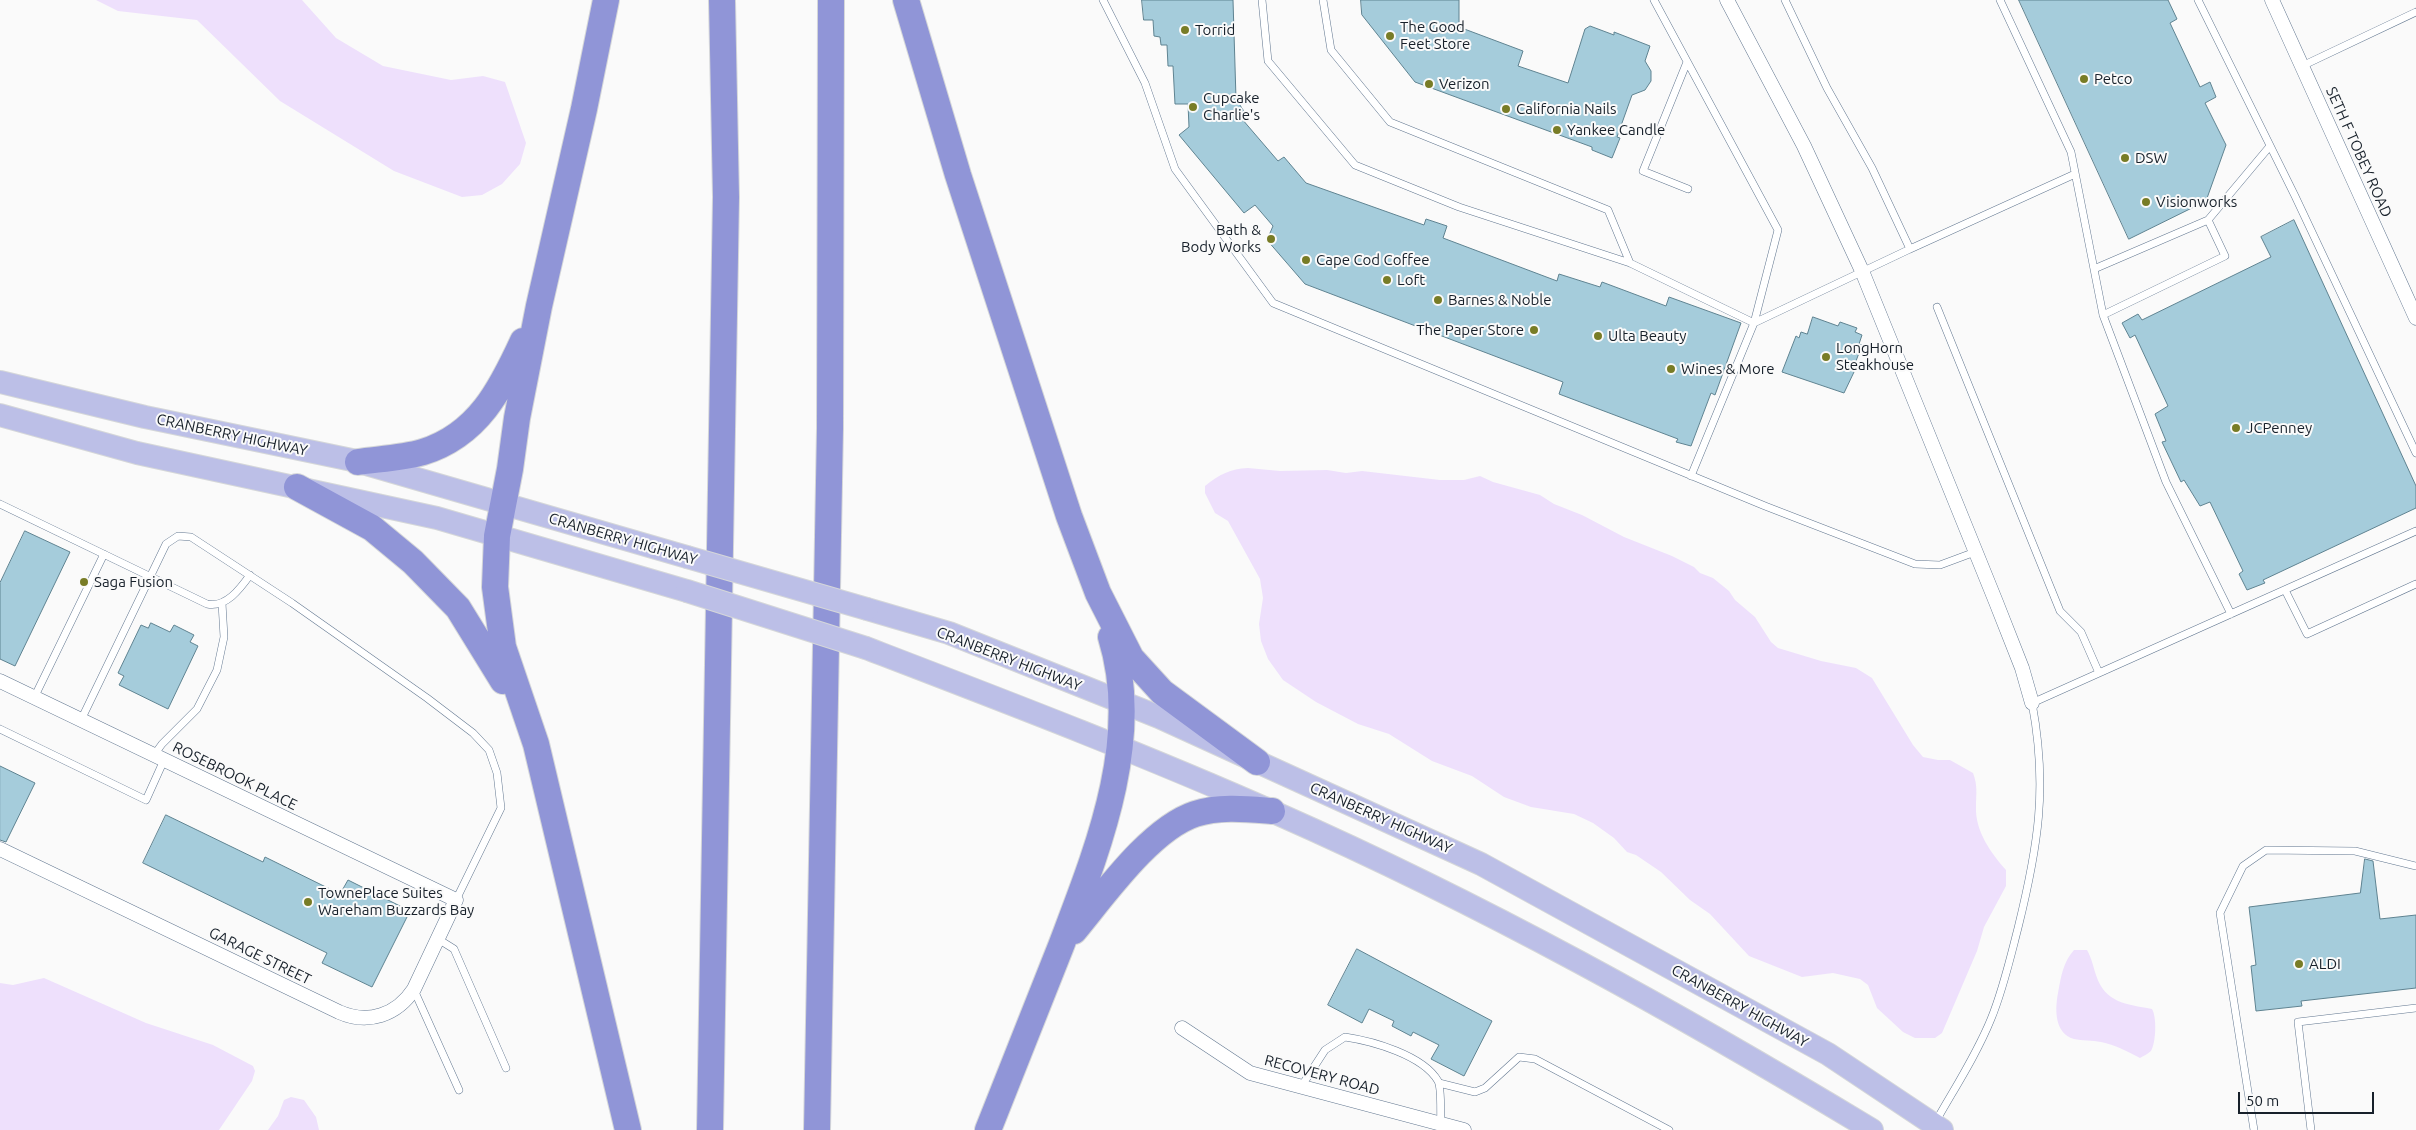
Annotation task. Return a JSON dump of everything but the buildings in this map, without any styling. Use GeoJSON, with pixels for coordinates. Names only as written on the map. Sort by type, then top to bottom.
{"type":"FeatureCollection","features":[{"type":"Feature","properties":{"kind":"highway"},"geometry":{"type":"LineString","coordinates":[[606,0],[584,109],[539,306],[497,536],[495,587],[503,647],[536,744],[628,1130]]}},
{"type":"Feature","properties":{"kind":"highway"},"geometry":{"type":"LineString","coordinates":[[710,1130],[726,197],[722,0]]}},
{"type":"Feature","properties":{"kind":"highway"},"geometry":{"type":"LineString","coordinates":[[817,1130],[830,428],[831,0]]}},
{"type":"Feature","properties":{"kind":"highway"},"geometry":{"type":"LineString","coordinates":[[906,0],[973,222],[1069,516],[1098,593],[1116,652],[1122,702],[1119,747],[1112,791],[1090,869],[988,1130]]}},
{"type":"Feature","properties":{"kind":"highway"},"geometry":{"type":"LineString","coordinates":[[358,462],[424,452],[445,442],[480,417],[496,393],[539,306]]}},
{"type":"Feature","properties":{"kind":"highway"},"geometry":{"type":"LineString","coordinates":[[297,487],[372,528],[413,562],[458,608],[492,661],[536,744]]}},
{"type":"Feature","properties":{"kind":"highway"},"geometry":{"type":"LineString","coordinates":[[1098,593],[1131,658],[1162,692],[1257,762]]}},
{"type":"Feature","properties":{"kind":"highway"},"geometry":{"type":"LineString","coordinates":[[1060,947],[1131,862],[1180,820],[1196,814],[1223,810],[1272,811]]}},
{"type":"Feature","properties":{"kind":"main road","name":"CRANBERRY HIGHWAY"},"geometry":{"type":"LineString","coordinates":[[0,382],[145,417],[358,462],[949,633],[1122,702],[1481,864],[1828,1054],[1935,1128]]}},
{"type":"Feature","properties":{"kind":"main road"},"geometry":{"type":"LineString","coordinates":[[0,415],[136,453],[437,518],[687,591],[866,648],[1119,747],[1272,811],[1450,895],[1590,967],[1731,1045],[1872,1130]]}},
{"type":"Feature","properties":{"kind":"street"},"geometry":{"type":"LineString","coordinates":[[1727,0],[1804,146],[1862,271],[2022,668],[2032,703]]}},
{"type":"Feature","properties":{"kind":"street","name":"SETH F TOBEY ROAD"},"geometry":{"type":"LineString","coordinates":[[2272,0],[2416,318]]}},
{"type":"Feature","properties":{"kind":"street","name":"ROSEBROOK PLACE"},"geometry":{"type":"LineString","coordinates":[[0,681],[456,900]]}},
{"type":"Feature","properties":{"kind":"street","name":"GARAGE STREET"},"geometry":{"type":"LineString","coordinates":[[0,849],[348,1016],[368,1018],[389,1013],[405,1001],[414,989],[456,900]]}},
{"type":"Feature","properties":{"kind":"street","name":"RECOVERY ROAD"},"geometry":{"type":"LineString","coordinates":[[1182,1028],[1250,1073],[1464,1130]]}},
{"type":"Feature","properties":{"kind":"lane"},"geometry":{"type":"LineString","coordinates":[[1103,0],[1145,83],[1175,169],[1273,303],[1691,476],[1915,564],[1940,565],[1975,552]]}},
{"type":"Feature","properties":{"kind":"lane"},"geometry":{"type":"LineString","coordinates":[[1262,0],[1268,61],[1355,165],[1459,207],[1630,262],[1754,323]]}},
{"type":"Feature","properties":{"kind":"lane"},"geometry":{"type":"LineString","coordinates":[[1324,0],[1331,50],[1390,122],[1608,210],[1630,262]]}},
{"type":"Feature","properties":{"kind":"lane"},"geometry":{"type":"LineString","coordinates":[[1654,0],[1778,230],[1754,323],[1691,476]]}},
{"type":"Feature","properties":{"kind":"lane"},"geometry":{"type":"LineString","coordinates":[[1785,0],[1826,88],[1876,176],[1910,249]]}},
{"type":"Feature","properties":{"kind":"lane"},"geometry":{"type":"LineString","coordinates":[[2000,0],[2071,152],[2103,315],[2166,482],[2231,614]]}},
{"type":"Feature","properties":{"kind":"lane"},"geometry":{"type":"LineString","coordinates":[[2198,0],[2270,146],[2416,454]]}},
{"type":"Feature","properties":{"kind":"lane"},"geometry":{"type":"LineString","coordinates":[[2302,66],[2416,12]]}},
{"type":"Feature","properties":{"kind":"lane"},"geometry":{"type":"LineString","coordinates":[[1687,62],[1643,171],[1688,190]]}},
{"type":"Feature","properties":{"kind":"lane"},"geometry":{"type":"LineString","coordinates":[[2094,269],[2208,220],[2270,146]]}},
{"type":"Feature","properties":{"kind":"lane"},"geometry":{"type":"LineString","coordinates":[[1754,323],[1862,271],[2075,174]]}},
{"type":"Feature","properties":{"kind":"lane"},"geometry":{"type":"LineString","coordinates":[[2103,315],[2225,256],[2208,220]]}},
{"type":"Feature","properties":{"kind":"lane"},"geometry":{"type":"LineString","coordinates":[[1937,307],[2060,611],[2081,632],[2099,673]]}},
{"type":"Feature","properties":{"kind":"lane"},"geometry":{"type":"LineString","coordinates":[[0,504],[207,604],[216,605],[222,603],[238,591],[250,575]]}},
{"type":"Feature","properties":{"kind":"lane"},"geometry":{"type":"LineString","coordinates":[[1935,1128],[1990,1021],[1999,999],[2026,897],[2037,843],[2041,799],[2040,751],[2032,703],[2416,531]]}},
{"type":"Feature","properties":{"kind":"lane"},"geometry":{"type":"LineString","coordinates":[[81,720],[166,544],[178,536],[191,537],[250,575],[427,698],[473,733],[489,750],[497,773],[500,808],[456,900]]}},
{"type":"Feature","properties":{"kind":"lane"},"geometry":{"type":"LineString","coordinates":[[34,698],[104,554]]}},
{"type":"Feature","properties":{"kind":"lane"},"geometry":{"type":"LineString","coordinates":[[2285,590],[2307,634],[2416,584]]}},
{"type":"Feature","properties":{"kind":"lane"},"geometry":{"type":"LineString","coordinates":[[0,729],[146,800],[162,744],[197,709],[217,670],[224,637],[222,603]]}},
{"type":"Feature","properties":{"kind":"lane"},"geometry":{"type":"LineString","coordinates":[[2254,1130],[2220,913],[2242,866],[2266,850],[2276,850],[2355,851],[2416,866]]}},
{"type":"Feature","properties":{"kind":"lane"},"geometry":{"type":"LineString","coordinates":[[438,939],[454,949],[506,1068]]}},
{"type":"Feature","properties":{"kind":"lane"},"geometry":{"type":"LineString","coordinates":[[414,989],[459,1090]]}},
{"type":"Feature","properties":{"kind":"lane"},"geometry":{"type":"LineString","coordinates":[[2311,1130],[2298,1022],[2416,1008]]}},
{"type":"Feature","properties":{"kind":"lane"},"geometry":{"type":"LineString","coordinates":[[1301,1087],[1325,1050],[1344,1037],[1371,1041],[1425,1066],[1439,1082],[1475,1092],[1485,1088],[1519,1057],[1535,1059],[1669,1130]]}},
{"type":"Feature","properties":{"kind":"lane"},"geometry":{"type":"LineString","coordinates":[[1439,1082],[1441,1124]]}},
{"type":"Feature","properties":{"kind":"shaded area"},"geometry":{"type":"Polygon","coordinates":[[[96,0],[302,0],[336,38],[383,66],[451,80],[483,76],[505,82],[526,143],[520,164],[502,184],[482,195],[462,197],[394,171],[280,101],[197,20],[118,11],[96,0]]]}},
{"type":"Feature","properties":{"kind":"shaded area"},"geometry":{"type":"Polygon","coordinates":[[[1248,468],[1280,471],[1327,470],[1346,473],[1362,471],[1440,480],[1464,480],[1480,476],[1493,482],[1540,495],[1554,504],[1582,515],[1624,537],[1672,556],[1694,567],[1700,573],[1713,578],[1755,617],[1771,642],[1778,648],[1821,661],[1856,668],[1872,678],[1913,745],[1923,757],[1950,760],[1973,773],[1976,786],[1976,816],[1978,825],[1985,841],[2006,870],[2006,886],[1984,927],[1977,951],[1942,1033],[1935,1038],[1915,1038],[1903,1032],[1877,1008],[1868,985],[1860,979],[1833,973],[1802,977],[1749,956],[1710,914],[1690,900],[1661,872],[1636,855],[1627,852],[1614,838],[1593,823],[1574,814],[1531,807],[1504,797],[1472,776],[1432,761],[1389,734],[1358,724],[1316,702],[1283,680],[1268,659],[1261,641],[1259,624],[1263,598],[1260,579],[1228,521],[1215,513],[1205,493],[1205,486],[1220,475],[1248,468]]]}},
{"type":"Feature","properties":{"kind":"shaded area"},"geometry":{"type":"Polygon","coordinates":[[[2074,950],[2087,950],[2100,984],[2111,997],[2118,1001],[2152,1009],[2155,1018],[2155,1036],[2151,1051],[2140,1058],[2121,1048],[2098,1041],[2074,1039],[2063,1032],[2057,1020],[2057,999],[2063,970],[2074,950]]]}},
{"type":"Feature","properties":{"kind":"shaded area"},"geometry":{"type":"Polygon","coordinates":[[[44,978],[146,1023],[213,1045],[253,1066],[255,1071],[252,1081],[219,1130],[0,1130],[0,983],[13,985],[44,978]]]}},
{"type":"Feature","properties":{"kind":"shaded area"},"geometry":{"type":"Polygon","coordinates":[[[291,1097],[304,1100],[316,1117],[319,1130],[268,1130],[278,1116],[284,1100],[291,1097]]]}},
{"type":"Feature","properties":{"kind":"place","name":"Torrid"},"geometry":{"type":"Point","coordinates":[1185,30]}},
{"type":"Feature","properties":{"kind":"place","name":"The Good Feet Store"},"geometry":{"type":"Point","coordinates":[1390,36]}},
{"type":"Feature","properties":{"kind":"place","name":"Petco"},"geometry":{"type":"Point","coordinates":[2084,79]}},
{"type":"Feature","properties":{"kind":"place","name":"Verizon"},"geometry":{"type":"Point","coordinates":[1429,84]}},
{"type":"Feature","properties":{"kind":"place","name":"Cupcake Charlie's"},"geometry":{"type":"Point","coordinates":[1193,107]}},
{"type":"Feature","properties":{"kind":"place","name":"California Nails"},"geometry":{"type":"Point","coordinates":[1506,109]}},
{"type":"Feature","properties":{"kind":"place","name":"Yankee Candle"},"geometry":{"type":"Point","coordinates":[1557,130]}},
{"type":"Feature","properties":{"kind":"place","name":"DSW"},"geometry":{"type":"Point","coordinates":[2125,158]}},
{"type":"Feature","properties":{"kind":"place","name":"Visionworks"},"geometry":{"type":"Point","coordinates":[2146,202]}},
{"type":"Feature","properties":{"kind":"place","name":"Bath & Body Works"},"geometry":{"type":"Point","coordinates":[1271,239]}},
{"type":"Feature","properties":{"kind":"place","name":"Cape Cod Coffee"},"geometry":{"type":"Point","coordinates":[1306,260]}},
{"type":"Feature","properties":{"kind":"place","name":"Loft"},"geometry":{"type":"Point","coordinates":[1387,280]}},
{"type":"Feature","properties":{"kind":"place","name":"Barnes & Noble"},"geometry":{"type":"Point","coordinates":[1438,300]}},
{"type":"Feature","properties":{"kind":"place","name":"The Paper Store"},"geometry":{"type":"Point","coordinates":[1534,330]}},
{"type":"Feature","properties":{"kind":"place","name":"Ulta Beauty"},"geometry":{"type":"Point","coordinates":[1598,336]}},
{"type":"Feature","properties":{"kind":"place","name":"LongHorn Steakhouse"},"geometry":{"type":"Point","coordinates":[1826,357]}},
{"type":"Feature","properties":{"kind":"place","name":"Wines & More"},"geometry":{"type":"Point","coordinates":[1671,369]}},
{"type":"Feature","properties":{"kind":"place","name":"JCPenney"},"geometry":{"type":"Point","coordinates":[2236,428]}},
{"type":"Feature","properties":{"kind":"place","name":"Saga Fusion"},"geometry":{"type":"Point","coordinates":[84,582]}},
{"type":"Feature","properties":{"kind":"place","name":"TownePlace Suites Wareham Buzzards Bay"},"geometry":{"type":"Point","coordinates":[308,902]}},
{"type":"Feature","properties":{"kind":"place","name":"ALDI"},"geometry":{"type":"Point","coordinates":[2299,964]}}]}
